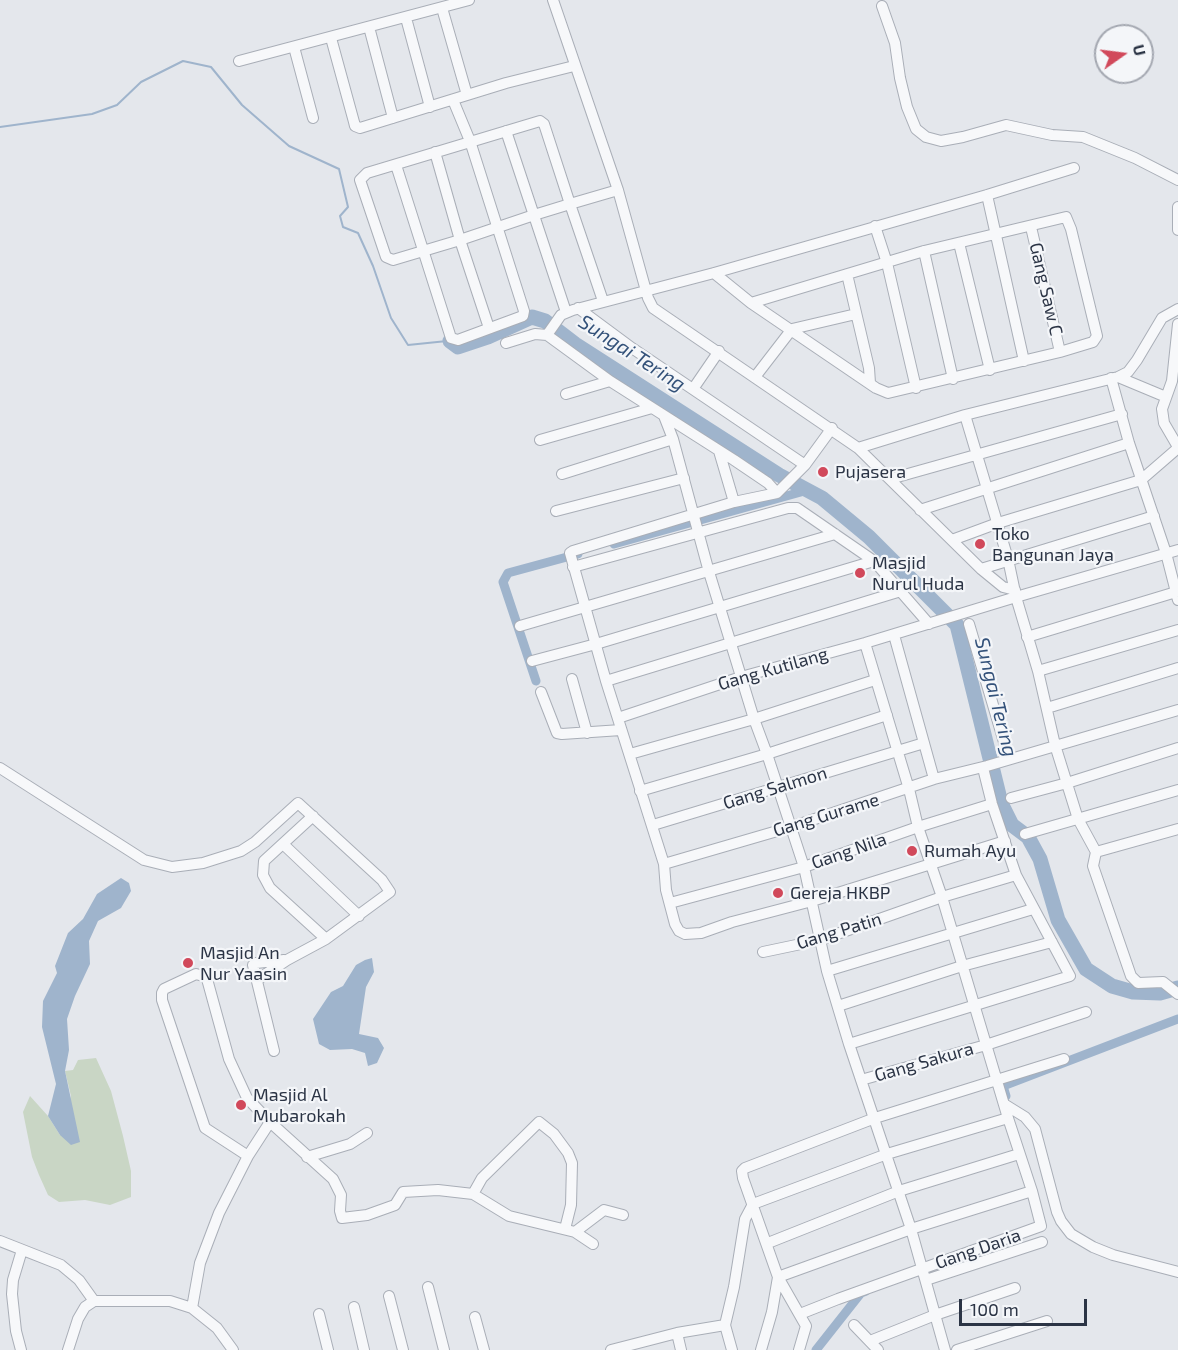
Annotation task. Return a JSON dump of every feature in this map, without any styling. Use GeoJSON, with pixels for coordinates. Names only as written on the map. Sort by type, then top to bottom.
{"type":"FeatureCollection","features":[{"type":"Feature","properties":{"kind":"street"},"geometry":{"type":"LineString","coordinates":[[239,61],[469,0]]}},
{"type":"Feature","properties":{"kind":"street"},"geometry":{"type":"LineString","coordinates":[[553,0],[618,190],[646,291],[656,311],[719,351],[858,448],[981,569],[1003,587],[1015,593]]}},
{"type":"Feature","properties":{"kind":"street"},"geometry":{"type":"LineString","coordinates":[[882,6],[895,43],[907,108],[916,129],[926,137],[941,141],[1006,125],[1052,135],[1083,137],[1135,158],[1178,180]]}},
{"type":"Feature","properties":{"kind":"street"},"geometry":{"type":"LineString","coordinates":[[442,8],[467,95]]}},
{"type":"Feature","properties":{"kind":"street"},"geometry":{"type":"LineString","coordinates":[[406,18],[430,107]]}},
{"type":"Feature","properties":{"kind":"street"},"geometry":{"type":"LineString","coordinates":[[369,27],[393,118]]}},
{"type":"Feature","properties":{"kind":"street"},"geometry":{"type":"LineString","coordinates":[[331,38],[356,126],[362,127],[574,66]]}},
{"type":"Feature","properties":{"kind":"street"},"geometry":{"type":"LineString","coordinates":[[294,47],[313,118]]}},
{"type":"Feature","properties":{"kind":"street"},"geometry":{"type":"LineString","coordinates":[[396,165],[451,338],[458,340],[521,317],[524,314],[470,141],[453,100]]}},
{"type":"Feature","properties":{"kind":"street"},"geometry":{"type":"LineString","coordinates":[[603,301],[570,204],[542,122],[537,121],[364,175],[360,183],[388,259],[393,260],[460,240],[496,226],[534,215],[570,204],[618,190]]}},
{"type":"Feature","properties":{"kind":"street"},"geometry":{"type":"LineString","coordinates":[[507,131],[564,314]]}},
{"type":"Feature","properties":{"kind":"street"},"geometry":{"type":"LineString","coordinates":[[435,152],[460,240],[489,328]]}},
{"type":"Feature","properties":{"kind":"street"},"geometry":{"type":"LineString","coordinates":[[548,334],[564,314],[578,308],[714,273],[1074,168]]}},
{"type":"Feature","properties":{"kind":"street"},"geometry":{"type":"LineString","coordinates":[[987,195],[1024,361]]}},
{"type":"Feature","properties":{"kind":"street"},"geometry":{"type":"LineString","coordinates":[[1178,207],[1178,230]]}},
{"type":"Feature","properties":{"kind":"street"},"geometry":{"type":"LineString","coordinates":[[714,273],[751,303],[888,393],[1060,352],[1093,342],[1097,336],[1068,219],[1064,217],[1031,227],[924,251],[751,303]]}},
{"type":"Feature","properties":{"kind":"street"},"geometry":{"type":"LineString","coordinates":[[875,226],[887,263],[916,388]]}},
{"type":"Feature","properties":{"kind":"street","name":"Gang Saw C"},"geometry":{"type":"LineString","coordinates":[[1031,227],[1060,352]]}},
{"type":"Feature","properties":{"kind":"street"},"geometry":{"type":"LineString","coordinates":[[959,243],[990,370]]}},
{"type":"Feature","properties":{"kind":"street"},"geometry":{"type":"LineString","coordinates":[[924,251],[953,379]]}},
{"type":"Feature","properties":{"kind":"street"},"geometry":{"type":"LineString","coordinates":[[847,274],[869,368],[870,383]]}},
{"type":"Feature","properties":{"kind":"street"},"geometry":{"type":"LineString","coordinates":[[578,308],[632,348],[805,465]]}},
{"type":"Feature","properties":{"kind":"street"},"geometry":{"type":"LineString","coordinates":[[858,448],[965,415],[1128,372],[1162,318],[1178,309]]}},
{"type":"Feature","properties":{"kind":"street"},"geometry":{"type":"LineString","coordinates":[[755,377],[792,329],[856,314]]}},
{"type":"Feature","properties":{"kind":"street"},"geometry":{"type":"LineString","coordinates":[[952,540],[998,523],[1141,480],[1178,448],[1162,415],[1162,406],[1172,381],[1178,324]]}},
{"type":"Feature","properties":{"kind":"street"},"geometry":{"type":"LineString","coordinates":[[506,343],[535,334],[548,334],[610,381],[779,492]]}},
{"type":"Feature","properties":{"kind":"street"},"geometry":{"type":"LineString","coordinates":[[693,389],[719,351]]}},
{"type":"Feature","properties":{"kind":"street"},"geometry":{"type":"LineString","coordinates":[[1115,377],[1166,397]]}},
{"type":"Feature","properties":{"kind":"street"},"geometry":{"type":"LineString","coordinates":[[1027,637],[1177,596],[1166,553],[1129,443],[1115,377]]}},
{"type":"Feature","properties":{"kind":"street"},"geometry":{"type":"LineString","coordinates":[[566,394],[610,381]]}},
{"type":"Feature","properties":{"kind":"street"},"geometry":{"type":"LineString","coordinates":[[540,440],[652,408]]}},
{"type":"Feature","properties":{"kind":"street"},"geometry":{"type":"LineString","coordinates":[[890,479],[1122,414]]}},
{"type":"Feature","properties":{"kind":"street"},"geometry":{"type":"LineString","coordinates":[[965,415],[1008,559],[1055,745],[1078,819],[1096,852],[1093,866],[1131,976],[1138,983],[1160,982],[1178,994]]}},
{"type":"Feature","properties":{"kind":"street"},"geometry":{"type":"LineString","coordinates":[[664,416],[673,439],[709,572],[754,719],[804,867],[827,971],[911,1229],[945,1350]]}},
{"type":"Feature","properties":{"kind":"street"},"geometry":{"type":"LineString","coordinates":[[832,428],[805,465],[779,492],[734,502],[695,516],[573,551],[572,562],[585,609],[664,864],[666,890],[675,924],[679,931],[692,934],[812,902],[1005,841]]}},
{"type":"Feature","properties":{"kind":"street"},"geometry":{"type":"LineString","coordinates":[[562,474],[673,439]]}},
{"type":"Feature","properties":{"kind":"street"},"geometry":{"type":"LineString","coordinates":[[920,510],[1129,443]]}},
{"type":"Feature","properties":{"kind":"street"},"geometry":{"type":"LineString","coordinates":[[719,451],[734,502]]}},
{"type":"Feature","properties":{"kind":"street"},"geometry":{"type":"LineString","coordinates":[[556,510],[684,478]]}},
{"type":"Feature","properties":{"kind":"street"},"geometry":{"type":"LineString","coordinates":[[572,562],[793,507],[802,510],[874,561],[933,623]]}},
{"type":"Feature","properties":{"kind":"street"},"geometry":{"type":"LineString","coordinates":[[981,569],[1154,516]]}},
{"type":"Feature","properties":{"kind":"street"},"geometry":{"type":"LineString","coordinates":[[520,627],[835,534]]}},
{"type":"Feature","properties":{"kind":"street","name":"Gang Kutilang"},"geometry":{"type":"LineString","coordinates":[[618,718],[741,676],[865,644],[933,623],[1015,593],[1178,550]]}},
{"type":"Feature","properties":{"kind":"street"},"geometry":{"type":"LineString","coordinates":[[532,661],[874,561]]}},
{"type":"Feature","properties":{"kind":"street"},"geometry":{"type":"LineString","coordinates":[[606,681],[901,591]]}},
{"type":"Feature","properties":{"kind":"street"},"geometry":{"type":"LineString","coordinates":[[969,624],[1005,760]]}},
{"type":"Feature","properties":{"kind":"street"},"geometry":{"type":"LineString","coordinates":[[1038,671],[1178,630]]}},
{"type":"Feature","properties":{"kind":"street"},"geometry":{"type":"LineString","coordinates":[[894,635],[934,779]]}},
{"type":"Feature","properties":{"kind":"street","name":"Gang Daria"},"geometry":{"type":"LineString","coordinates":[[800,1314],[924,1274],[1041,1227],[1006,1105],[918,827],[909,789],[865,644]]}},
{"type":"Feature","properties":{"kind":"street"},"geometry":{"type":"LineString","coordinates":[[1047,708],[1178,668]]}},
{"type":"Feature","properties":{"kind":"street"},"geometry":{"type":"LineString","coordinates":[[572,679],[587,733]]}},
{"type":"Feature","properties":{"kind":"street"},"geometry":{"type":"LineString","coordinates":[[630,754],[754,719],[875,680]]}},
{"type":"Feature","properties":{"kind":"street"},"geometry":{"type":"LineString","coordinates":[[541,692],[557,733],[621,730]]}},
{"type":"Feature","properties":{"kind":"street","name":"Gang Gurame"},"geometry":{"type":"LineString","coordinates":[[664,864],[909,789],[934,779],[985,767],[1178,710]]}},
{"type":"Feature","properties":{"kind":"street"},"geometry":{"type":"LineString","coordinates":[[640,791],[767,754],[887,715]]}},
{"type":"Feature","properties":{"kind":"street","name":"Gang Salmon"},"geometry":{"type":"LineString","coordinates":[[653,825],[924,743]]}},
{"type":"Feature","properties":{"kind":"street"},"geometry":{"type":"LineString","coordinates":[[1011,798],[1178,748]]}},
{"type":"Feature","properties":{"kind":"street"},"geometry":{"type":"LineString","coordinates":[[849,1044],[1069,978],[1070,972],[1016,875],[992,804],[985,767]]}},
{"type":"Feature","properties":{"kind":"street"},"geometry":{"type":"LineString","coordinates":[[0,768],[144,860],[172,867],[203,863],[241,851],[255,842],[298,802],[382,880],[390,890],[389,893],[326,939],[287,960],[257,980],[274,1051]]}},
{"type":"Feature","properties":{"kind":"street"},"geometry":{"type":"LineString","coordinates":[[1025,834],[1178,790]]}},
{"type":"Feature","properties":{"kind":"street","name":"Gang Nila"},"geometry":{"type":"LineString","coordinates":[[670,903],[804,867],[992,804]]}},
{"type":"Feature","properties":{"kind":"street"},"geometry":{"type":"LineString","coordinates":[[313,816],[264,861],[263,875],[270,888],[326,939]]}},
{"type":"Feature","properties":{"kind":"street"},"geometry":{"type":"LineString","coordinates":[[1096,852],[1178,829]]}},
{"type":"Feature","properties":{"kind":"street"},"geometry":{"type":"LineString","coordinates":[[283,844],[359,916]]}},
{"type":"Feature","properties":{"kind":"street","name":"Gang Patin"},"geometry":{"type":"LineString","coordinates":[[763,952],[820,940],[942,897],[1016,875]]}},
{"type":"Feature","properties":{"kind":"street"},"geometry":{"type":"LineString","coordinates":[[827,971],[1033,909]]}},
{"type":"Feature","properties":{"kind":"street"},"geometry":{"type":"LineString","coordinates":[[838,1006],[962,966],[1052,942]]}},
{"type":"Feature","properties":{"kind":"street"},"geometry":{"type":"LineString","coordinates":[[248,1156],[208,1132],[204,1125],[162,1000],[164,989],[196,974],[207,980],[229,1059],[247,1098],[338,1185],[341,1196],[340,1215],[345,1218],[367,1215],[394,1205],[403,1192],[407,1191],[438,1190],[473,1194],[509,1216],[570,1230],[593,1245]]}},
{"type":"Feature","properties":{"kind":"street","name":"Gang Sakura"},"geometry":{"type":"LineString","coordinates":[[861,1080],[986,1045],[1086,1012]]}},
{"type":"Feature","properties":{"kind":"street"},"geometry":{"type":"LineString","coordinates":[[799,1350],[806,1331],[804,1321],[778,1277],[742,1173],[744,1168],[875,1118],[1064,1059]]}},
{"type":"Feature","properties":{"kind":"street"},"geometry":{"type":"LineString","coordinates":[[1006,1105],[1031,1123],[1061,1221],[1071,1234],[1113,1255],[1178,1272]]}},
{"type":"Feature","properties":{"kind":"street"},"geometry":{"type":"LineString","coordinates":[[732,1350],[725,1325],[745,1219],[753,1204],[887,1154],[1008,1118]]}},
{"type":"Feature","properties":{"kind":"street"},"geometry":{"type":"LineString","coordinates":[[192,1308],[200,1263],[219,1213],[248,1156],[270,1122]]}},
{"type":"Feature","properties":{"kind":"street"},"geometry":{"type":"LineString","coordinates":[[473,1194],[482,1178],[539,1122],[554,1134],[568,1153],[572,1163],[570,1230]]}},
{"type":"Feature","properties":{"kind":"street"},"geometry":{"type":"LineString","coordinates":[[307,1157],[350,1144],[367,1133]]}},
{"type":"Feature","properties":{"kind":"street"},"geometry":{"type":"LineString","coordinates":[[768,1243],[899,1191],[1020,1154]]}},
{"type":"Feature","properties":{"kind":"street"},"geometry":{"type":"LineString","coordinates":[[778,1277],[911,1229],[1032,1191]]}},
{"type":"Feature","properties":{"kind":"street"},"geometry":{"type":"LineString","coordinates":[[570,1230],[604,1210],[623,1215]]}},
{"type":"Feature","properties":{"kind":"street"},"geometry":{"type":"LineString","coordinates":[[0,1241],[71,1271],[94,1300]]}},
{"type":"Feature","properties":{"kind":"street"},"geometry":{"type":"LineString","coordinates":[[924,1274],[1042,1242]]}},
{"type":"Feature","properties":{"kind":"street"},"geometry":{"type":"LineString","coordinates":[[21,1350],[14,1318],[12,1294],[13,1280],[22,1250]]}},
{"type":"Feature","properties":{"kind":"street"},"geometry":{"type":"LineString","coordinates":[[761,1350],[772,1312],[778,1277]]}},
{"type":"Feature","properties":{"kind":"street"},"geometry":{"type":"LineString","coordinates":[[428,1287],[444,1350]]}},
{"type":"Feature","properties":{"kind":"street"},"geometry":{"type":"LineString","coordinates":[[870,1341],[935,1315],[1016,1288]]}},
{"type":"Feature","properties":{"kind":"street"},"geometry":{"type":"LineString","coordinates":[[389,1296],[403,1350]]}},
{"type":"Feature","properties":{"kind":"street"},"geometry":{"type":"LineString","coordinates":[[68,1350],[78,1319],[85,1307],[94,1300],[170,1301],[192,1308],[207,1318],[233,1350]]}},
{"type":"Feature","properties":{"kind":"street"},"geometry":{"type":"LineString","coordinates":[[354,1307],[364,1350]]}},
{"type":"Feature","properties":{"kind":"street"},"geometry":{"type":"LineString","coordinates":[[319,1314],[327,1350]]}},
{"type":"Feature","properties":{"kind":"street"},"geometry":{"type":"LineString","coordinates":[[475,1317],[484,1350]]}},
{"type":"Feature","properties":{"kind":"street"},"geometry":{"type":"LineString","coordinates":[[957,1350],[1047,1321]]}},
{"type":"Feature","properties":{"kind":"street"},"geometry":{"type":"LineString","coordinates":[[611,1350],[631,1347],[677,1333],[725,1325]]}},
{"type":"Feature","properties":{"kind":"street"},"geometry":{"type":"LineString","coordinates":[[854,1325],[878,1350]]}},
{"type":"Feature","properties":{"kind":"street"},"geometry":{"type":"LineString","coordinates":[[677,1333],[681,1350]]}},
{"type":"Feature","properties":{"kind":"green space"},"geometry":{"type":"Polygon","coordinates":[[[96,1058],[111,1091],[123,1136],[131,1171],[131,1197],[110,1205],[85,1200],[59,1202],[48,1195],[39,1175],[32,1157],[23,1112],[30,1096],[48,1116],[60,1135],[71,1096],[65,1071],[73,1070],[78,1060],[96,1058]]]}},
{"type":"Feature","properties":{"kind":"water"},"geometry":{"type":"Polygon","coordinates":[[[121,878],[129,883],[131,891],[121,908],[98,921],[89,941],[90,964],[67,1019],[69,1050],[65,1071],[80,1142],[71,1145],[60,1135],[48,1116],[56,1084],[42,1027],[43,1001],[57,973],[55,966],[68,933],[83,919],[97,894],[121,878]]]}},
{"type":"Feature","properties":{"kind":"water"},"geometry":{"type":"Polygon","coordinates":[[[372,958],[374,972],[366,987],[359,1034],[378,1038],[384,1048],[377,1063],[368,1066],[365,1053],[352,1049],[330,1050],[319,1044],[313,1019],[331,992],[343,986],[356,965],[372,958]]]}},
{"type":"Feature","properties":{"kind":"waterway"},"geometry":{"type":"LineString","coordinates":[[0,127],[92,114],[117,105],[141,82],[183,61],[211,67],[242,105],[289,146],[339,169],[348,207],[340,216],[343,227],[358,233],[373,266],[391,318],[408,345],[447,341]]}},
{"type":"Feature","properties":{"kind":"waterway","name":"Sungai Tering"},"geometry":{"type":"LineString","coordinates":[[450,341],[458,347],[488,337],[532,317],[545,321],[575,344],[779,475],[822,498],[869,537],[957,625],[1001,803],[1012,825],[1028,837],[1040,859],[1058,920],[1086,969],[1112,986],[1133,992],[1160,993],[1178,988]]}},
{"type":"Feature","properties":{"kind":"waterway"},"geometry":{"type":"LineString","coordinates":[[614,544],[808,490]]}},
{"type":"Feature","properties":{"kind":"waterway"},"geometry":{"type":"LineString","coordinates":[[536,681],[503,582],[508,573],[578,554]]}},
{"type":"Feature","properties":{"kind":"waterway"},"geometry":{"type":"LineString","coordinates":[[1006,1096],[1003,1086],[1178,1019]]}},
{"type":"Feature","properties":{"kind":"waterway"},"geometry":{"type":"LineString","coordinates":[[816,1350],[861,1293],[866,1291]]}},
{"type":"Feature","properties":{"kind":"place","name":"Pujasera"},"geometry":{"type":"Point","coordinates":[823,472]}},
{"type":"Feature","properties":{"kind":"place","name":"Toko Bangunan Jaya"},"geometry":{"type":"Point","coordinates":[980,544]}},
{"type":"Feature","properties":{"kind":"place","name":"Masjid Nurul Huda"},"geometry":{"type":"Point","coordinates":[860,573]}},
{"type":"Feature","properties":{"kind":"place","name":"Rumah Ayu"},"geometry":{"type":"Point","coordinates":[912,851]}},
{"type":"Feature","properties":{"kind":"place","name":"Gereja HKBP"},"geometry":{"type":"Point","coordinates":[778,893]}},
{"type":"Feature","properties":{"kind":"place","name":"Masjid An Nur Yaasin"},"geometry":{"type":"Point","coordinates":[188,963]}},
{"type":"Feature","properties":{"kind":"place","name":"Masjid Al Mubarokah"},"geometry":{"type":"Point","coordinates":[241,1105]}}]}
